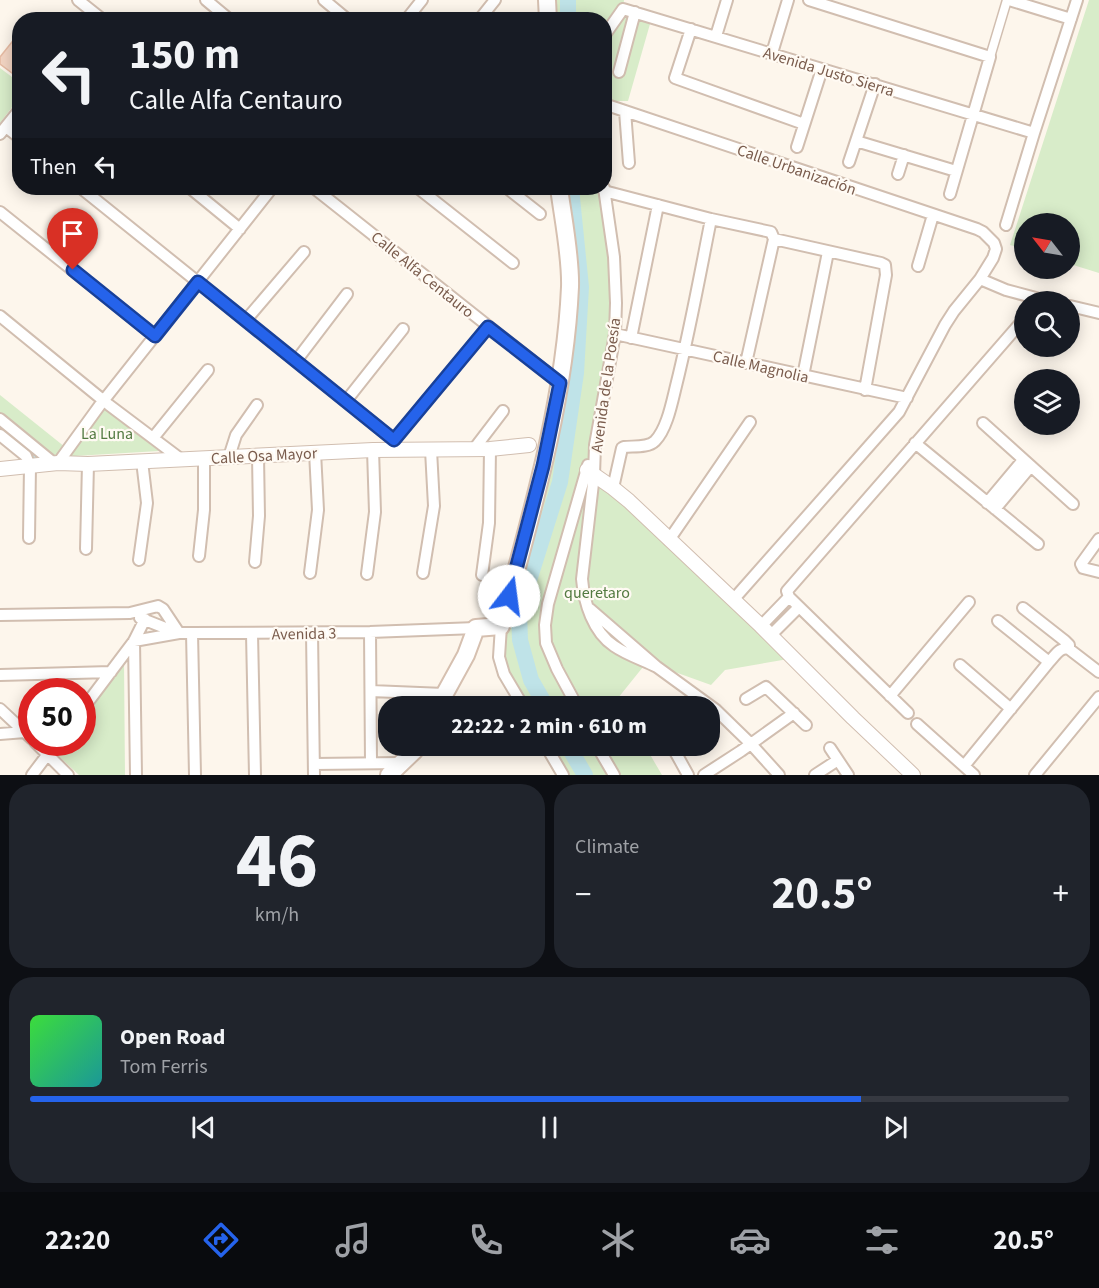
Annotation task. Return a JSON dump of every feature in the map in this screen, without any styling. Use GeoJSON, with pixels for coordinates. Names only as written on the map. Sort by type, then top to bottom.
{"type":"FeatureCollection","features":[{"type":"Feature","properties":{"kind":"main road"},"geometry":{"type":"LineString","coordinates":[[443,696],[466,655],[476,628],[501,626],[543,466],[560,383],[570,286],[560,195]]}},
{"type":"Feature","properties":{"kind":"main road"},"geometry":{"type":"LineString","coordinates":[[389,775],[409,756]]}},
{"type":"Feature","properties":{"kind":"street"},"geometry":{"type":"LineString","coordinates":[[78,0],[91,12]]}},
{"type":"Feature","properties":{"kind":"street"},"geometry":{"type":"LineString","coordinates":[[206,0],[220,12]]}},
{"type":"Feature","properties":{"kind":"street"},"geometry":{"type":"LineString","coordinates":[[324,0],[338,12]]}},
{"type":"Feature","properties":{"kind":"street"},"geometry":{"type":"LineString","coordinates":[[412,12],[422,0]]}},
{"type":"Feature","properties":{"kind":"street"},"geometry":{"type":"LineString","coordinates":[[716,36],[727,0]]}},
{"type":"Feature","properties":{"kind":"street"},"geometry":{"type":"LineString","coordinates":[[772,54],[788,0]]}},
{"type":"Feature","properties":{"kind":"street"},"geometry":{"type":"LineString","coordinates":[[809,0],[990,57]]}},
{"type":"Feature","properties":{"kind":"street"},"geometry":{"type":"LineString","coordinates":[[950,194],[1008,0],[1071,20]]}},
{"type":"Feature","properties":{"kind":"street"},"geometry":{"type":"LineString","coordinates":[[1006,225],[1077,0]]}},
{"type":"Feature","properties":{"kind":"street"},"geometry":{"type":"LineString","coordinates":[[612,23],[623,4]]}},
{"type":"Feature","properties":{"kind":"street","name":"Avenida Justo Sierra"},"geometry":{"type":"LineString","coordinates":[[623,4],[635,12],[1034,133]]}},
{"type":"Feature","properties":{"kind":"street"},"geometry":{"type":"LineString","coordinates":[[618,72],[635,12]]}},
{"type":"Feature","properties":{"kind":"street"},"geometry":{"type":"LineString","coordinates":[[691,29],[675,78],[804,124]]}},
{"type":"Feature","properties":{"kind":"street"},"geometry":{"type":"LineString","coordinates":[[797,147],[822,69]]}},
{"type":"Feature","properties":{"kind":"street"},"geometry":{"type":"LineString","coordinates":[[849,162],[875,84]]}},
{"type":"Feature","properties":{"kind":"street","name":"Calle Urbanización"},"geometry":{"type":"LineString","coordinates":[[612,107],[977,230],[988,236],[996,249],[980,279]]}},
{"type":"Feature","properties":{"kind":"street"},"geometry":{"type":"LineString","coordinates":[[625,111],[629,163]]}},
{"type":"Feature","properties":{"kind":"street"},"geometry":{"type":"LineString","coordinates":[[856,141],[956,171]]}},
{"type":"Feature","properties":{"kind":"street"},"geometry":{"type":"LineString","coordinates":[[898,174],[904,155]]}},
{"type":"Feature","properties":{"kind":"street"},"geometry":{"type":"LineString","coordinates":[[612,191],[711,219],[771,232],[774,239],[746,363]]}},
{"type":"Feature","properties":{"kind":"street"},"geometry":{"type":"LineString","coordinates":[[90,195],[346,401],[393,445],[488,327]]}},
{"type":"Feature","properties":{"kind":"street"},"geometry":{"type":"LineString","coordinates":[[199,195],[240,229]]}},
{"type":"Feature","properties":{"kind":"street"},"geometry":{"type":"LineString","coordinates":[[0,419],[56,464],[267,195]]}},
{"type":"Feature","properties":{"kind":"street","name":"Calle Alfa Centauro"},"geometry":{"type":"LineString","coordinates":[[323,195],[560,383]]}},
{"type":"Feature","properties":{"kind":"street"},"geometry":{"type":"LineString","coordinates":[[427,195],[513,264]]}},
{"type":"Feature","properties":{"kind":"street"},"geometry":{"type":"LineString","coordinates":[[516,195],[540,214]]}},
{"type":"Feature","properties":{"kind":"street","name":"Avenida de la Poesía"},"geometry":{"type":"LineString","coordinates":[[591,472],[615,334],[614,257],[605,195]]}},
{"type":"Feature","properties":{"kind":"street"},"geometry":{"type":"LineString","coordinates":[[631,338],[658,205]]}},
{"type":"Feature","properties":{"kind":"street"},"geometry":{"type":"LineString","coordinates":[[0,212],[155,336]]}},
{"type":"Feature","properties":{"kind":"street"},"geometry":{"type":"LineString","coordinates":[[918,266],[933,214]]}},
{"type":"Feature","properties":{"kind":"street"},"geometry":{"type":"LineString","coordinates":[[613,488],[622,448],[649,445],[654,442],[660,434],[670,408],[686,349],[711,219]]}},
{"type":"Feature","properties":{"kind":"street"},"geometry":{"type":"LineString","coordinates":[[774,239],[885,265],[887,269],[865,390]]}},
{"type":"Feature","properties":{"kind":"street"},"geometry":{"type":"LineString","coordinates":[[246,320],[304,252]]}},
{"type":"Feature","properties":{"kind":"street"},"geometry":{"type":"LineString","coordinates":[[803,376],[828,252]]}},
{"type":"Feature","properties":{"kind":"street"},"geometry":{"type":"LineString","coordinates":[[733,600],[895,417],[954,311],[980,279],[1014,292]]}},
{"type":"Feature","properties":{"kind":"street"},"geometry":{"type":"LineString","coordinates":[[296,361],[347,294]]}},
{"type":"Feature","properties":{"kind":"street"},"geometry":{"type":"LineString","coordinates":[[1080,308],[1099,313]]}},
{"type":"Feature","properties":{"kind":"street"},"geometry":{"type":"LineString","coordinates":[[0,316],[104,401],[182,460]]}},
{"type":"Feature","properties":{"kind":"street"},"geometry":{"type":"LineString","coordinates":[[346,401],[403,329]]}},
{"type":"Feature","properties":{"kind":"street"},"geometry":{"type":"LineString","coordinates":[[908,713],[789,597],[787,591],[1014,330]]}},
{"type":"Feature","properties":{"kind":"street","name":"Calle Magnolia"},"geometry":{"type":"LineString","coordinates":[[615,334],[907,398]]}},
{"type":"Feature","properties":{"kind":"street"},"geometry":{"type":"LineString","coordinates":[[153,438],[208,370]]}},
{"type":"Feature","properties":{"kind":"street"},"geometry":{"type":"LineString","coordinates":[[229,457],[236,435],[257,405]]}},
{"type":"Feature","properties":{"kind":"street"},"geometry":{"type":"LineString","coordinates":[[474,449],[503,411]]}},
{"type":"Feature","properties":{"kind":"street"},"geometry":{"type":"LineString","coordinates":[[669,540],[750,422]]}},
{"type":"Feature","properties":{"kind":"street"},"geometry":{"type":"LineString","coordinates":[[983,423],[1073,504]]}},
{"type":"Feature","properties":{"kind":"street"},"geometry":{"type":"LineString","coordinates":[[0,435],[26,456],[30,466],[29,538]]}},
{"type":"Feature","properties":{"kind":"street"},"geometry":{"type":"LineString","coordinates":[[915,443],[1038,544]]}},
{"type":"Feature","properties":{"kind":"street","name":"Calle Osa Mayor"},"geometry":{"type":"LineString","coordinates":[[0,469],[56,464],[373,450],[393,445],[431,450],[529,445]]}},
{"type":"Feature","properties":{"kind":"street"},"geometry":{"type":"LineString","coordinates":[[482,575],[489,522],[490,448]]}},
{"type":"Feature","properties":{"kind":"street"},"geometry":{"type":"LineString","coordinates":[[367,574],[375,512],[373,450]]}},
{"type":"Feature","properties":{"kind":"street"},"geometry":{"type":"LineString","coordinates":[[423,573],[434,506],[431,450]]}},
{"type":"Feature","properties":{"kind":"street"},"geometry":{"type":"LineString","coordinates":[[310,573],[318,510],[315,452]]}},
{"type":"Feature","properties":{"kind":"street"},"geometry":{"type":"LineString","coordinates":[[255,562],[259,516],[258,456]]}},
{"type":"Feature","properties":{"kind":"street"},"geometry":{"type":"LineString","coordinates":[[199,556],[204,510],[204,459]]}},
{"type":"Feature","properties":{"kind":"street"},"geometry":{"type":"LineString","coordinates":[[139,560],[147,503],[142,461]]}},
{"type":"Feature","properties":{"kind":"street"},"geometry":{"type":"LineString","coordinates":[[991,506],[1027,463]]}},
{"type":"Feature","properties":{"kind":"street"},"geometry":{"type":"LineString","coordinates":[[86,549],[88,464]]}},
{"type":"Feature","properties":{"kind":"street"},"geometry":{"type":"LineString","coordinates":[[591,472],[613,488],[766,631],[913,775]]}},
{"type":"Feature","properties":{"kind":"street"},"geometry":{"type":"LineString","coordinates":[[591,472],[582,579],[583,593],[594,623],[604,638],[615,646],[657,667],[716,710],[779,775]]}},
{"type":"Feature","properties":{"kind":"street"},"geometry":{"type":"LineString","coordinates":[[572,696],[546,643],[545,625],[548,604],[591,472]]}},
{"type":"Feature","properties":{"kind":"street"},"geometry":{"type":"LineString","coordinates":[[1099,539],[1081,564],[1083,568],[1099,572]]}},
{"type":"Feature","properties":{"kind":"street"},"geometry":{"type":"LineString","coordinates":[[766,631],[789,597]]}},
{"type":"Feature","properties":{"kind":"street"},"geometry":{"type":"LineString","coordinates":[[890,696],[969,602]]}},
{"type":"Feature","properties":{"kind":"street"},"geometry":{"type":"LineString","coordinates":[[0,615],[130,613],[158,606],[179,633]]}},
{"type":"Feature","properties":{"kind":"street"},"geometry":{"type":"LineString","coordinates":[[766,631],[799,607]]}},
{"type":"Feature","properties":{"kind":"street"},"geometry":{"type":"LineString","coordinates":[[1023,608],[1065,640],[1069,645],[1067,648]]}},
{"type":"Feature","properties":{"kind":"street"},"geometry":{"type":"LineString","coordinates":[[130,613],[179,633]]}},
{"type":"Feature","properties":{"kind":"street"},"geometry":{"type":"LineString","coordinates":[[96,692],[134,641],[145,620]]}},
{"type":"Feature","properties":{"kind":"street"},"geometry":{"type":"LineString","coordinates":[[998,621],[1049,662]]}},
{"type":"Feature","properties":{"kind":"street"},"geometry":{"type":"LineString","coordinates":[[501,626],[499,657],[504,674],[517,696]]}},
{"type":"Feature","properties":{"kind":"street","name":"Avenida 3"},"geometry":{"type":"LineString","coordinates":[[134,641],[179,633],[312,633],[476,628]]}},
{"type":"Feature","properties":{"kind":"street"},"geometry":{"type":"LineString","coordinates":[[370,632],[371,763]]}},
{"type":"Feature","properties":{"kind":"street"},"geometry":{"type":"LineString","coordinates":[[192,633],[195,775]]}},
{"type":"Feature","properties":{"kind":"street"},"geometry":{"type":"LineString","coordinates":[[312,633],[314,769],[371,763],[401,763]]}},
{"type":"Feature","properties":{"kind":"street"},"geometry":{"type":"LineString","coordinates":[[252,634],[255,775]]}},
{"type":"Feature","properties":{"kind":"street"},"geometry":{"type":"LineString","coordinates":[[134,641],[136,775]]}},
{"type":"Feature","properties":{"kind":"street"},"geometry":{"type":"LineString","coordinates":[[964,766],[1061,649],[1067,648],[1099,672]]}},
{"type":"Feature","properties":{"kind":"street"},"geometry":{"type":"LineString","coordinates":[[960,665],[1011,709]]}},
{"type":"Feature","properties":{"kind":"street"},"geometry":{"type":"LineString","coordinates":[[0,675],[111,672]]}},
{"type":"Feature","properties":{"kind":"street"},"geometry":{"type":"LineString","coordinates":[[746,699],[766,687],[806,725]]}},
{"type":"Feature","properties":{"kind":"street"},"geometry":{"type":"LineString","coordinates":[[371,691],[410,696]]}},
{"type":"Feature","properties":{"kind":"street"},"geometry":{"type":"LineString","coordinates":[[1035,775],[1099,697]]}},
{"type":"Feature","properties":{"kind":"street"},"geometry":{"type":"LineString","coordinates":[[0,709],[18,726]]}},
{"type":"Feature","properties":{"kind":"street"},"geometry":{"type":"LineString","coordinates":[[704,775],[794,713]]}},
{"type":"Feature","properties":{"kind":"street"},"geometry":{"type":"LineString","coordinates":[[917,724],[974,775]]}},
{"type":"Feature","properties":{"kind":"street"},"geometry":{"type":"LineString","coordinates":[[0,734],[18,735]]}},
{"type":"Feature","properties":{"kind":"street"},"geometry":{"type":"LineString","coordinates":[[830,748],[848,775]]}},
{"type":"Feature","properties":{"kind":"street"},"geometry":{"type":"LineString","coordinates":[[32,775],[47,756]]}},
{"type":"Feature","properties":{"kind":"street"},"geometry":{"type":"LineString","coordinates":[[49,756],[68,775]]}},
{"type":"Feature","properties":{"kind":"street"},"geometry":{"type":"LineString","coordinates":[[552,756],[563,775]]}},
{"type":"Feature","properties":{"kind":"street"},"geometry":{"type":"LineString","coordinates":[[603,756],[614,775]]}},
{"type":"Feature","properties":{"kind":"street"},"geometry":{"type":"LineString","coordinates":[[678,756],[688,775]]}},
{"type":"Feature","properties":{"kind":"street"},"geometry":{"type":"LineString","coordinates":[[815,775],[838,760]]}},
{"type":"Feature","properties":{"kind":"green space"},"geometry":{"type":"Polygon","coordinates":[[[545,0],[624,0],[623,9],[652,17],[628,101],[612,101],[612,12],[544,12],[545,0]]]}},
{"type":"Feature","properties":{"kind":"green space"},"geometry":{"type":"Polygon","coordinates":[[[1089,0],[1099,0],[1099,273],[1080,267],[1080,213],[1020,213],[1089,0]]]}},
{"type":"Feature","properties":{"kind":"green space"},"geometry":{"type":"Polygon","coordinates":[[[0,68],[12,77],[12,107],[0,123],[0,68]]]}},
{"type":"Feature","properties":{"kind":"green space","name":"queretaro"},"geometry":{"type":"Polygon","coordinates":[[[558,195],[605,195],[615,334],[594,475],[794,658],[725,670],[711,685],[647,662],[620,696],[517,696],[504,674],[503,618],[543,466],[570,286],[558,195]]]}},
{"type":"Feature","properties":{"kind":"green space"},"geometry":{"type":"Polygon","coordinates":[[[1014,233],[1014,246],[1010,245],[1014,233]]]}},
{"type":"Feature","properties":{"kind":"green space"},"geometry":{"type":"Polygon","coordinates":[[[0,395],[70,451],[103,408],[159,451],[58,457],[31,455],[0,432],[0,395]]]}},
{"type":"Feature","properties":{"kind":"green space"},"geometry":{"type":"Polygon","coordinates":[[[124,661],[125,775],[79,775],[59,756],[96,756],[96,703],[124,661]]]}},
{"type":"Feature","properties":{"kind":"green space"},"geometry":{"type":"Polygon","coordinates":[[[552,756],[651,756],[662,775],[563,775],[552,756]]]}},
{"type":"Feature","properties":{"kind":"building"},"geometry":{"type":"Polygon","coordinates":[[[12,42],[12,73],[0,64],[0,57],[12,42]]]}},
{"type":"Feature","properties":{"kind":"waterway"},"geometry":{"type":"LineString","coordinates":[[568,0],[568,12]]}},
{"type":"Feature","properties":{"kind":"waterway","name":"La Luna"},"geometry":{"type":"LineString","coordinates":[[540,696],[531,680],[520,640],[519,612],[560,482],[576,373],[581,287],[572,195]]}},
{"type":"Feature","properties":{"kind":"waterway","name":"La Luna"},"geometry":{"type":"LineString","coordinates":[[0,428],[33,454]]}},
{"type":"Feature","properties":{"kind":"waterway"},"geometry":{"type":"LineString","coordinates":[[574,756],[585,775]]}},
{"type":"Feature","properties":{"kind":"route"},"geometry":{"type":"LineString","coordinates":[[73,270],[155,336],[198,282],[394,440],[488,327],[560,383],[543,466],[509,596]]}}]}
